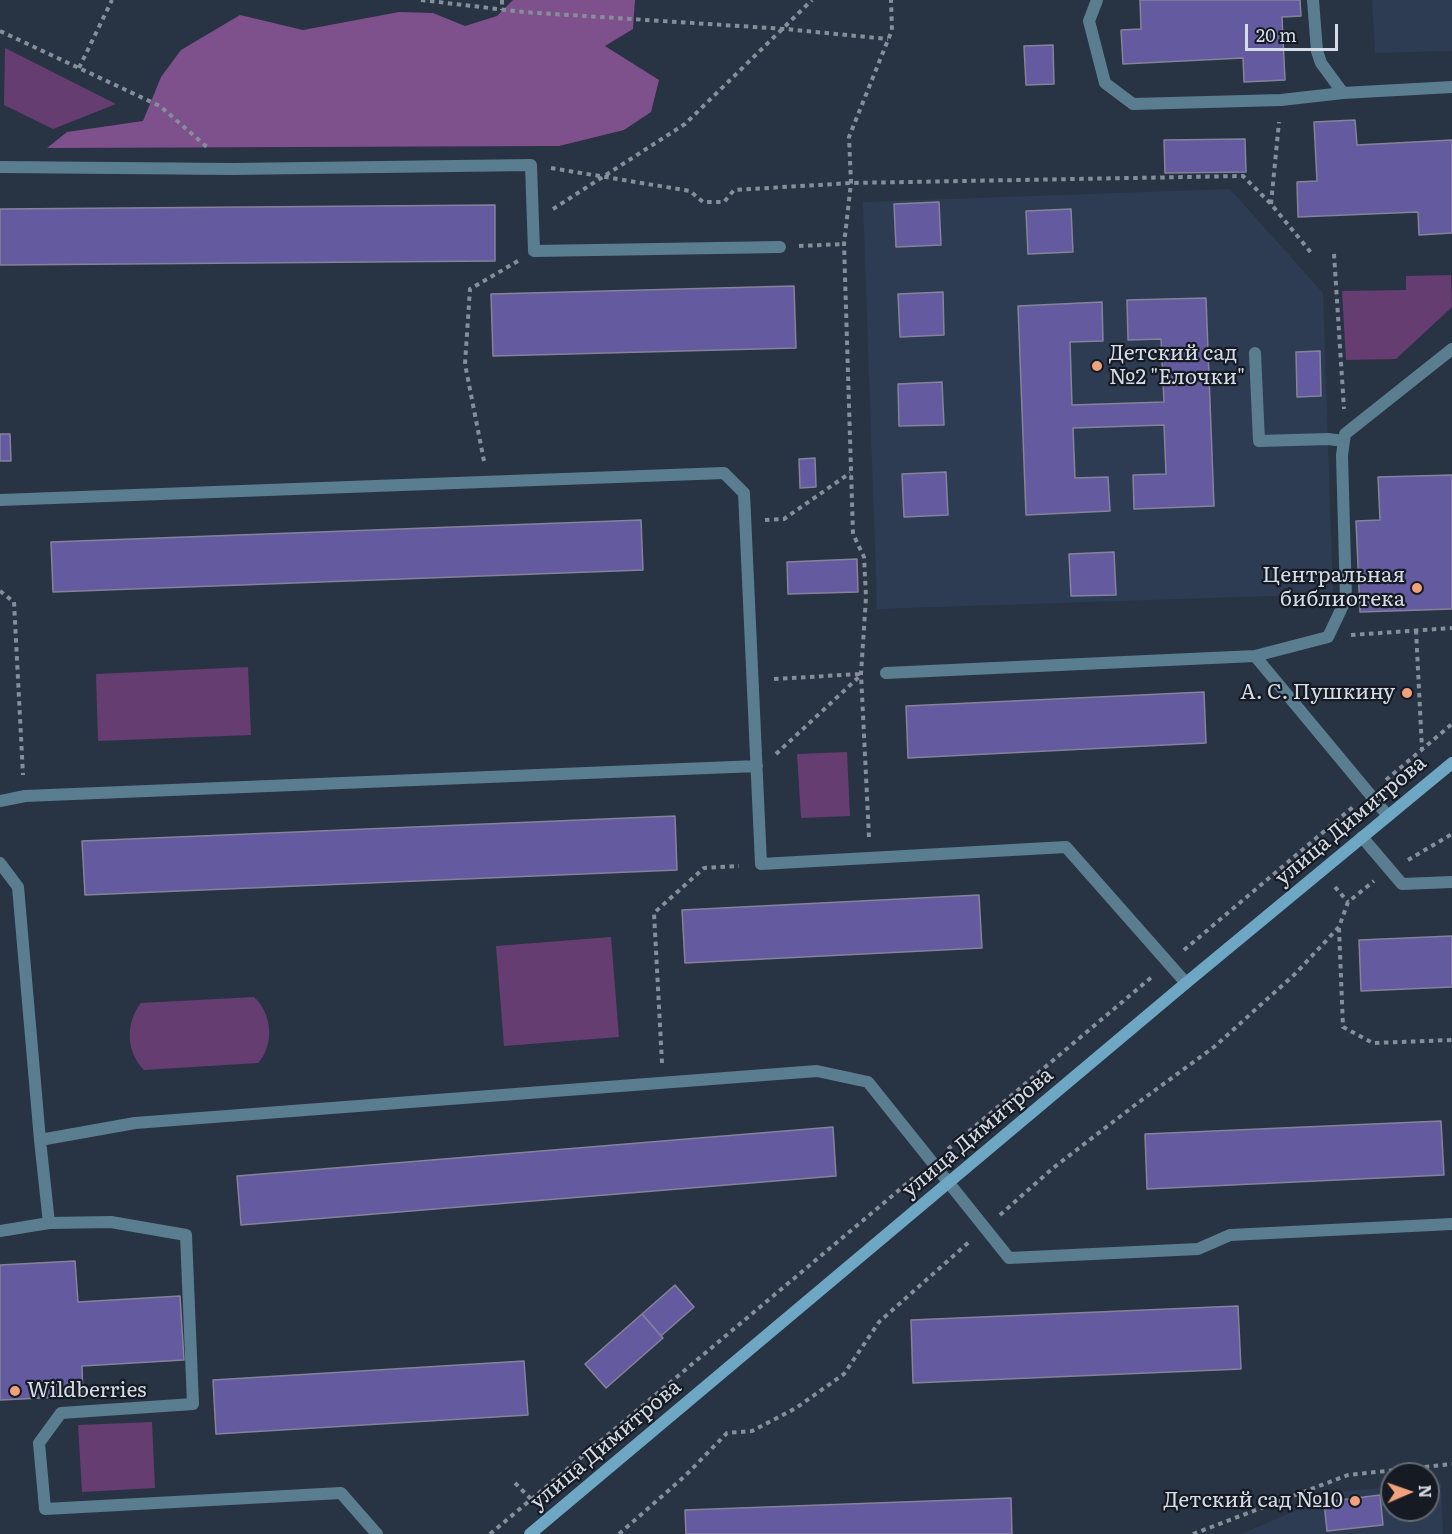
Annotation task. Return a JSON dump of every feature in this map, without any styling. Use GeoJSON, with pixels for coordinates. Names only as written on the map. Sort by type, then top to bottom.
{"type":"FeatureCollection","features":[{"type":"Feature","properties":{"kind":"street","name":"улица Димитрова"},"geometry":{"type":"LineString","coordinates":[[531,1534],[1186,983],[1452,763]]}},
{"type":"Feature","properties":{"kind":"lane"},"geometry":{"type":"LineString","coordinates":[[1097,0],[1089,21],[1104,83],[1132,104],[1281,100],[1342,93],[1452,87]]}},
{"type":"Feature","properties":{"kind":"lane"},"geometry":{"type":"LineString","coordinates":[[1313,0],[1317,51],[1321,63],[1342,93]]}},
{"type":"Feature","properties":{"kind":"lane"},"geometry":{"type":"LineString","coordinates":[[0,167],[232,169],[531,165],[534,251],[780,248]]}},
{"type":"Feature","properties":{"kind":"lane"},"geometry":{"type":"LineString","coordinates":[[1255,353],[1259,441],[1345,437],[1452,349]]}},
{"type":"Feature","properties":{"kind":"lane"},"geometry":{"type":"LineString","coordinates":[[886,673],[1256,656],[1328,637],[1346,599],[1342,455],[1345,437]]}},
{"type":"Feature","properties":{"kind":"lane"},"geometry":{"type":"LineString","coordinates":[[0,500],[724,473],[744,493],[761,864],[1066,847],[1186,983]]}},
{"type":"Feature","properties":{"kind":"lane"},"geometry":{"type":"LineString","coordinates":[[1256,656],[1388,816]]}},
{"type":"Feature","properties":{"kind":"lane"},"geometry":{"type":"LineString","coordinates":[[0,801],[25,796],[757,766]]}},
{"type":"Feature","properties":{"kind":"lane"},"geometry":{"type":"LineString","coordinates":[[1362,837],[1402,884],[1452,882]]}},
{"type":"Feature","properties":{"kind":"lane"},"geometry":{"type":"LineString","coordinates":[[0,863],[18,887],[49,1223]]}},
{"type":"Feature","properties":{"kind":"lane"},"geometry":{"type":"LineString","coordinates":[[40,1140],[135,1123],[817,1071],[868,1083],[1010,1258],[1198,1250],[1230,1235],[1452,1224]]}},
{"type":"Feature","properties":{"kind":"lane"},"geometry":{"type":"LineString","coordinates":[[0,1231],[49,1223],[111,1222],[186,1235],[193,1404],[61,1413],[39,1443],[45,1509],[341,1493],[377,1534]]}},
{"type":"Feature","properties":{"kind":"path"},"geometry":{"type":"LineString","coordinates":[[79,69],[112,0]]}},
{"type":"Feature","properties":{"kind":"path"},"geometry":{"type":"LineString","coordinates":[[421,0],[502,10],[784,29],[888,39]]}},
{"type":"Feature","properties":{"kind":"path"},"geometry":{"type":"LineString","coordinates":[[502,0],[502,10]]}},
{"type":"Feature","properties":{"kind":"path"},"geometry":{"type":"LineString","coordinates":[[534,222],[685,124],[812,0]]}},
{"type":"Feature","properties":{"kind":"path"},"geometry":{"type":"LineString","coordinates":[[870,858],[861,674],[866,597],[864,557],[853,534],[844,244],[851,183],[849,137],[892,30],[891,0]]}},
{"type":"Feature","properties":{"kind":"path"},"geometry":{"type":"LineString","coordinates":[[0,31],[160,106],[232,169]]}},
{"type":"Feature","properties":{"kind":"path"},"geometry":{"type":"LineString","coordinates":[[1271,204],[1281,100]]}},
{"type":"Feature","properties":{"kind":"path"},"geometry":{"type":"LineString","coordinates":[[531,165],[690,190],[704,202],[724,202],[734,190],[851,183],[1243,176],[1271,204],[1313,255]]}},
{"type":"Feature","properties":{"kind":"path"},"geometry":{"type":"LineString","coordinates":[[780,248],[844,244]]}},
{"type":"Feature","properties":{"kind":"path"},"geometry":{"type":"LineString","coordinates":[[488,482],[465,364],[470,289],[534,251]]}},
{"type":"Feature","properties":{"kind":"path"},"geometry":{"type":"LineString","coordinates":[[1334,254],[1345,437]]}},
{"type":"Feature","properties":{"kind":"path"},"geometry":{"type":"LineString","coordinates":[[746,521],[784,519],[851,472]]}},
{"type":"Feature","properties":{"kind":"path"},"geometry":{"type":"LineString","coordinates":[[0,591],[14,602],[25,796]]}},
{"type":"Feature","properties":{"kind":"path"},"geometry":{"type":"LineString","coordinates":[[1328,637],[1452,628]]}},
{"type":"Feature","properties":{"kind":"path"},"geometry":{"type":"LineString","coordinates":[[1416,630],[1422,749]]}},
{"type":"Feature","properties":{"kind":"path"},"geometry":{"type":"LineString","coordinates":[[753,680],[886,673]]}},
{"type":"Feature","properties":{"kind":"path"},"geometry":{"type":"LineString","coordinates":[[757,766],[782,750],[861,674]]}},
{"type":"Feature","properties":{"kind":"path"},"geometry":{"type":"LineString","coordinates":[[490,1534],[1452,724]]}},
{"type":"Feature","properties":{"kind":"path"},"geometry":{"type":"LineString","coordinates":[[1452,834],[1415,857],[1389,869],[1348,902],[1339,927],[1343,1027],[1373,1043],[1452,1040]]}},
{"type":"Feature","properties":{"kind":"path"},"geometry":{"type":"LineString","coordinates":[[663,1082],[654,913],[704,868],[761,864]]}},
{"type":"Feature","properties":{"kind":"path"},"geometry":{"type":"LineString","coordinates":[[1193,1534],[1348,1475],[1452,1464]]}},
{"type":"Feature","properties":{"kind":"shaded area"},"geometry":{"type":"Polygon","coordinates":[[[513,0],[635,0],[633,29],[605,46],[659,80],[651,112],[624,130],[559,146],[47,148],[67,132],[143,121],[161,77],[181,50],[240,15],[303,30],[399,12],[433,13],[465,26],[497,16],[513,0]]]}},
{"type":"Feature","properties":{"kind":"shaded area"},"geometry":{"type":"Polygon","coordinates":[[[1372,0],[1452,0],[1452,51],[1375,53],[1372,0]]]}},
{"type":"Feature","properties":{"kind":"shaded area"},"geometry":{"type":"Polygon","coordinates":[[[5,48],[116,104],[53,129],[4,105],[5,48]]]}},
{"type":"Feature","properties":{"kind":"shaded area","name":"Детский сад №2 \"Елочки\""},"geometry":{"type":"Polygon","coordinates":[[[1230,189],[1323,293],[1333,594],[877,609],[863,202],[1230,189]]]}},
{"type":"Feature","properties":{"kind":"shaded area"},"geometry":{"type":"Polygon","coordinates":[[[1451,275],[1452,307],[1396,359],[1346,360],[1342,291],[1406,290],[1406,276],[1451,275]]]}},
{"type":"Feature","properties":{"kind":"shaded area"},"geometry":{"type":"Polygon","coordinates":[[[248,667],[251,735],[98,741],[96,674],[248,667]]]}},
{"type":"Feature","properties":{"kind":"shaded area"},"geometry":{"type":"Polygon","coordinates":[[[847,752],[850,816],[801,818],[797,754],[847,752]]]}},
{"type":"Feature","properties":{"kind":"shaded area"},"geometry":{"type":"Polygon","coordinates":[[[611,937],[619,1037],[504,1046],[496,946],[611,937]]]}},
{"type":"Feature","properties":{"kind":"shaded area"},"geometry":{"type":"Polygon","coordinates":[[[254,997],[265,1012],[269,1029],[267,1047],[258,1063],[144,1070],[138,1063],[131,1046],[130,1028],[141,1003],[254,997]]]}},
{"type":"Feature","properties":{"kind":"shaded area"},"geometry":{"type":"Polygon","coordinates":[[[152,1422],[155,1488],[82,1492],[78,1425],[152,1422]]]}},
{"type":"Feature","properties":{"kind":"shaded area","name":"Детский сад №10"},"geometry":{"type":"Polygon","coordinates":[[[1440,1483],[1443,1534],[1241,1534],[1339,1492],[1380,1488],[1380,1522],[1440,1522],[1440,1483]]]}},
{"type":"Feature","properties":{"kind":"building"},"geometry":{"type":"Polygon","coordinates":[[[1140,0],[1300,0],[1301,16],[1282,17],[1285,80],[1244,82],[1243,58],[1123,64],[1121,30],[1141,29],[1140,0]]]}},
{"type":"Feature","properties":{"kind":"building"},"geometry":{"type":"Polygon","coordinates":[[[1053,45],[1054,84],[1026,85],[1024,46],[1053,45]]]}},
{"type":"Feature","properties":{"kind":"building"},"geometry":{"type":"Polygon","coordinates":[[[1355,120],[1357,145],[1452,140],[1452,233],[1419,235],[1418,212],[1298,217],[1297,182],[1317,181],[1314,122],[1355,120]]]}},
{"type":"Feature","properties":{"kind":"building"},"geometry":{"type":"Polygon","coordinates":[[[1245,139],[1246,172],[1165,173],[1164,140],[1245,139]]]}},
{"type":"Feature","properties":{"kind":"building"},"geometry":{"type":"Polygon","coordinates":[[[939,202],[941,245],[896,247],[894,204],[939,202]]]}},
{"type":"Feature","properties":{"kind":"building"},"geometry":{"type":"Polygon","coordinates":[[[495,205],[495,261],[0,265],[0,209],[495,205]]]}},
{"type":"Feature","properties":{"kind":"building"},"geometry":{"type":"Polygon","coordinates":[[[1071,209],[1073,252],[1028,254],[1026,211],[1071,209]]]}},
{"type":"Feature","properties":{"kind":"building"},"geometry":{"type":"Polygon","coordinates":[[[794,286],[796,348],[493,356],[491,294],[794,286]]]}},
{"type":"Feature","properties":{"kind":"building"},"geometry":{"type":"Polygon","coordinates":[[[943,292],[944,335],[900,337],[898,294],[943,292]]]}},
{"type":"Feature","properties":{"kind":"building"},"geometry":{"type":"Polygon","coordinates":[[[1206,298],[1214,506],[1134,509],[1133,475],[1166,474],[1164,425],[1073,428],[1075,478],[1108,477],[1110,511],[1026,515],[1018,306],[1102,302],[1103,341],[1070,342],[1072,405],[1164,402],[1161,339],[1128,340],[1127,300],[1206,298]]]}},
{"type":"Feature","properties":{"kind":"building"},"geometry":{"type":"Polygon","coordinates":[[[1320,351],[1321,396],[1297,397],[1296,352],[1320,351]]]}},
{"type":"Feature","properties":{"kind":"building"},"geometry":{"type":"Polygon","coordinates":[[[942,382],[944,425],[899,426],[898,384],[942,382]]]}},
{"type":"Feature","properties":{"kind":"building"},"geometry":{"type":"Polygon","coordinates":[[[0,434],[10,434],[11,461],[0,461],[0,434]]]}},
{"type":"Feature","properties":{"kind":"building"},"geometry":{"type":"Polygon","coordinates":[[[815,458],[816,487],[800,488],[799,459],[815,458]]]}},
{"type":"Feature","properties":{"kind":"building"},"geometry":{"type":"Polygon","coordinates":[[[946,472],[948,515],[904,517],[902,474],[946,472]]]}},
{"type":"Feature","properties":{"kind":"building"},"geometry":{"type":"Polygon","coordinates":[[[1452,475],[1452,609],[1360,612],[1356,521],[1380,520],[1378,477],[1452,475]]]}},
{"type":"Feature","properties":{"kind":"building"},"geometry":{"type":"Polygon","coordinates":[[[641,520],[643,570],[53,592],[51,542],[641,520]]]}},
{"type":"Feature","properties":{"kind":"building"},"geometry":{"type":"Polygon","coordinates":[[[1114,552],[1116,595],[1071,596],[1069,554],[1114,552]]]}},
{"type":"Feature","properties":{"kind":"building"},"geometry":{"type":"Polygon","coordinates":[[[857,559],[858,592],[788,594],[787,562],[857,559]]]}},
{"type":"Feature","properties":{"kind":"building"},"geometry":{"type":"Polygon","coordinates":[[[1204,692],[1206,743],[908,758],[906,706],[1204,692]]]}},
{"type":"Feature","properties":{"kind":"building"},"geometry":{"type":"Polygon","coordinates":[[[675,816],[677,870],[85,895],[82,841],[675,816]]]}},
{"type":"Feature","properties":{"kind":"building"},"geometry":{"type":"Polygon","coordinates":[[[979,895],[982,948],[685,963],[682,910],[979,895]]]}},
{"type":"Feature","properties":{"kind":"building"},"geometry":{"type":"Polygon","coordinates":[[[1452,936],[1452,987],[1361,991],[1359,940],[1452,936]]]}},
{"type":"Feature","properties":{"kind":"building"},"geometry":{"type":"Polygon","coordinates":[[[1441,1121],[1444,1175],[1147,1189],[1145,1134],[1441,1121]]]}},
{"type":"Feature","properties":{"kind":"building"},"geometry":{"type":"Polygon","coordinates":[[[833,1127],[836,1176],[241,1225],[237,1176],[833,1127]]]}},
{"type":"Feature","properties":{"kind":"building"},"geometry":{"type":"Polygon","coordinates":[[[75,1261],[78,1302],[180,1296],[184,1360],[82,1366],[83,1396],[0,1400],[0,1265],[75,1261]]]}},
{"type":"Feature","properties":{"kind":"building"},"geometry":{"type":"Polygon","coordinates":[[[675,1285],[694,1307],[661,1336],[642,1314],[675,1285]]]}},
{"type":"Feature","properties":{"kind":"building"},"geometry":{"type":"Polygon","coordinates":[[[1238,1306],[1241,1369],[913,1383],[911,1320],[1238,1306]]]}},
{"type":"Feature","properties":{"kind":"building"},"geometry":{"type":"Polygon","coordinates":[[[642,1314],[663,1338],[606,1388],[585,1364],[642,1314]]]}},
{"type":"Feature","properties":{"kind":"building"},"geometry":{"type":"Polygon","coordinates":[[[524,1361],[528,1415],[216,1434],[213,1380],[524,1361]]]}},
{"type":"Feature","properties":{"kind":"building"},"geometry":{"type":"Polygon","coordinates":[[[1380,1495],[1380,1522],[1383,1522],[1383,1525],[1327,1531],[1324,1502],[1380,1495]]]}},
{"type":"Feature","properties":{"kind":"building"},"geometry":{"type":"Polygon","coordinates":[[[1011,1498],[1012,1534],[686,1534],[685,1510],[1011,1498]]]}},
{"type":"Feature","properties":{"kind":"place","name":"Детский сад №2 \"Елочки\""},"geometry":{"type":"Point","coordinates":[1097,366]}},
{"type":"Feature","properties":{"kind":"place","name":"Центральная библиотека"},"geometry":{"type":"Point","coordinates":[1417,588]}},
{"type":"Feature","properties":{"kind":"place","name":"А. С. Пушкину"},"geometry":{"type":"Point","coordinates":[1407,693]}},
{"type":"Feature","properties":{"kind":"place","name":"Wildberries"},"geometry":{"type":"Point","coordinates":[15,1391]}},
{"type":"Feature","properties":{"kind":"place","name":"Детский сад №10"},"geometry":{"type":"Point","coordinates":[1355,1501]}}]}
